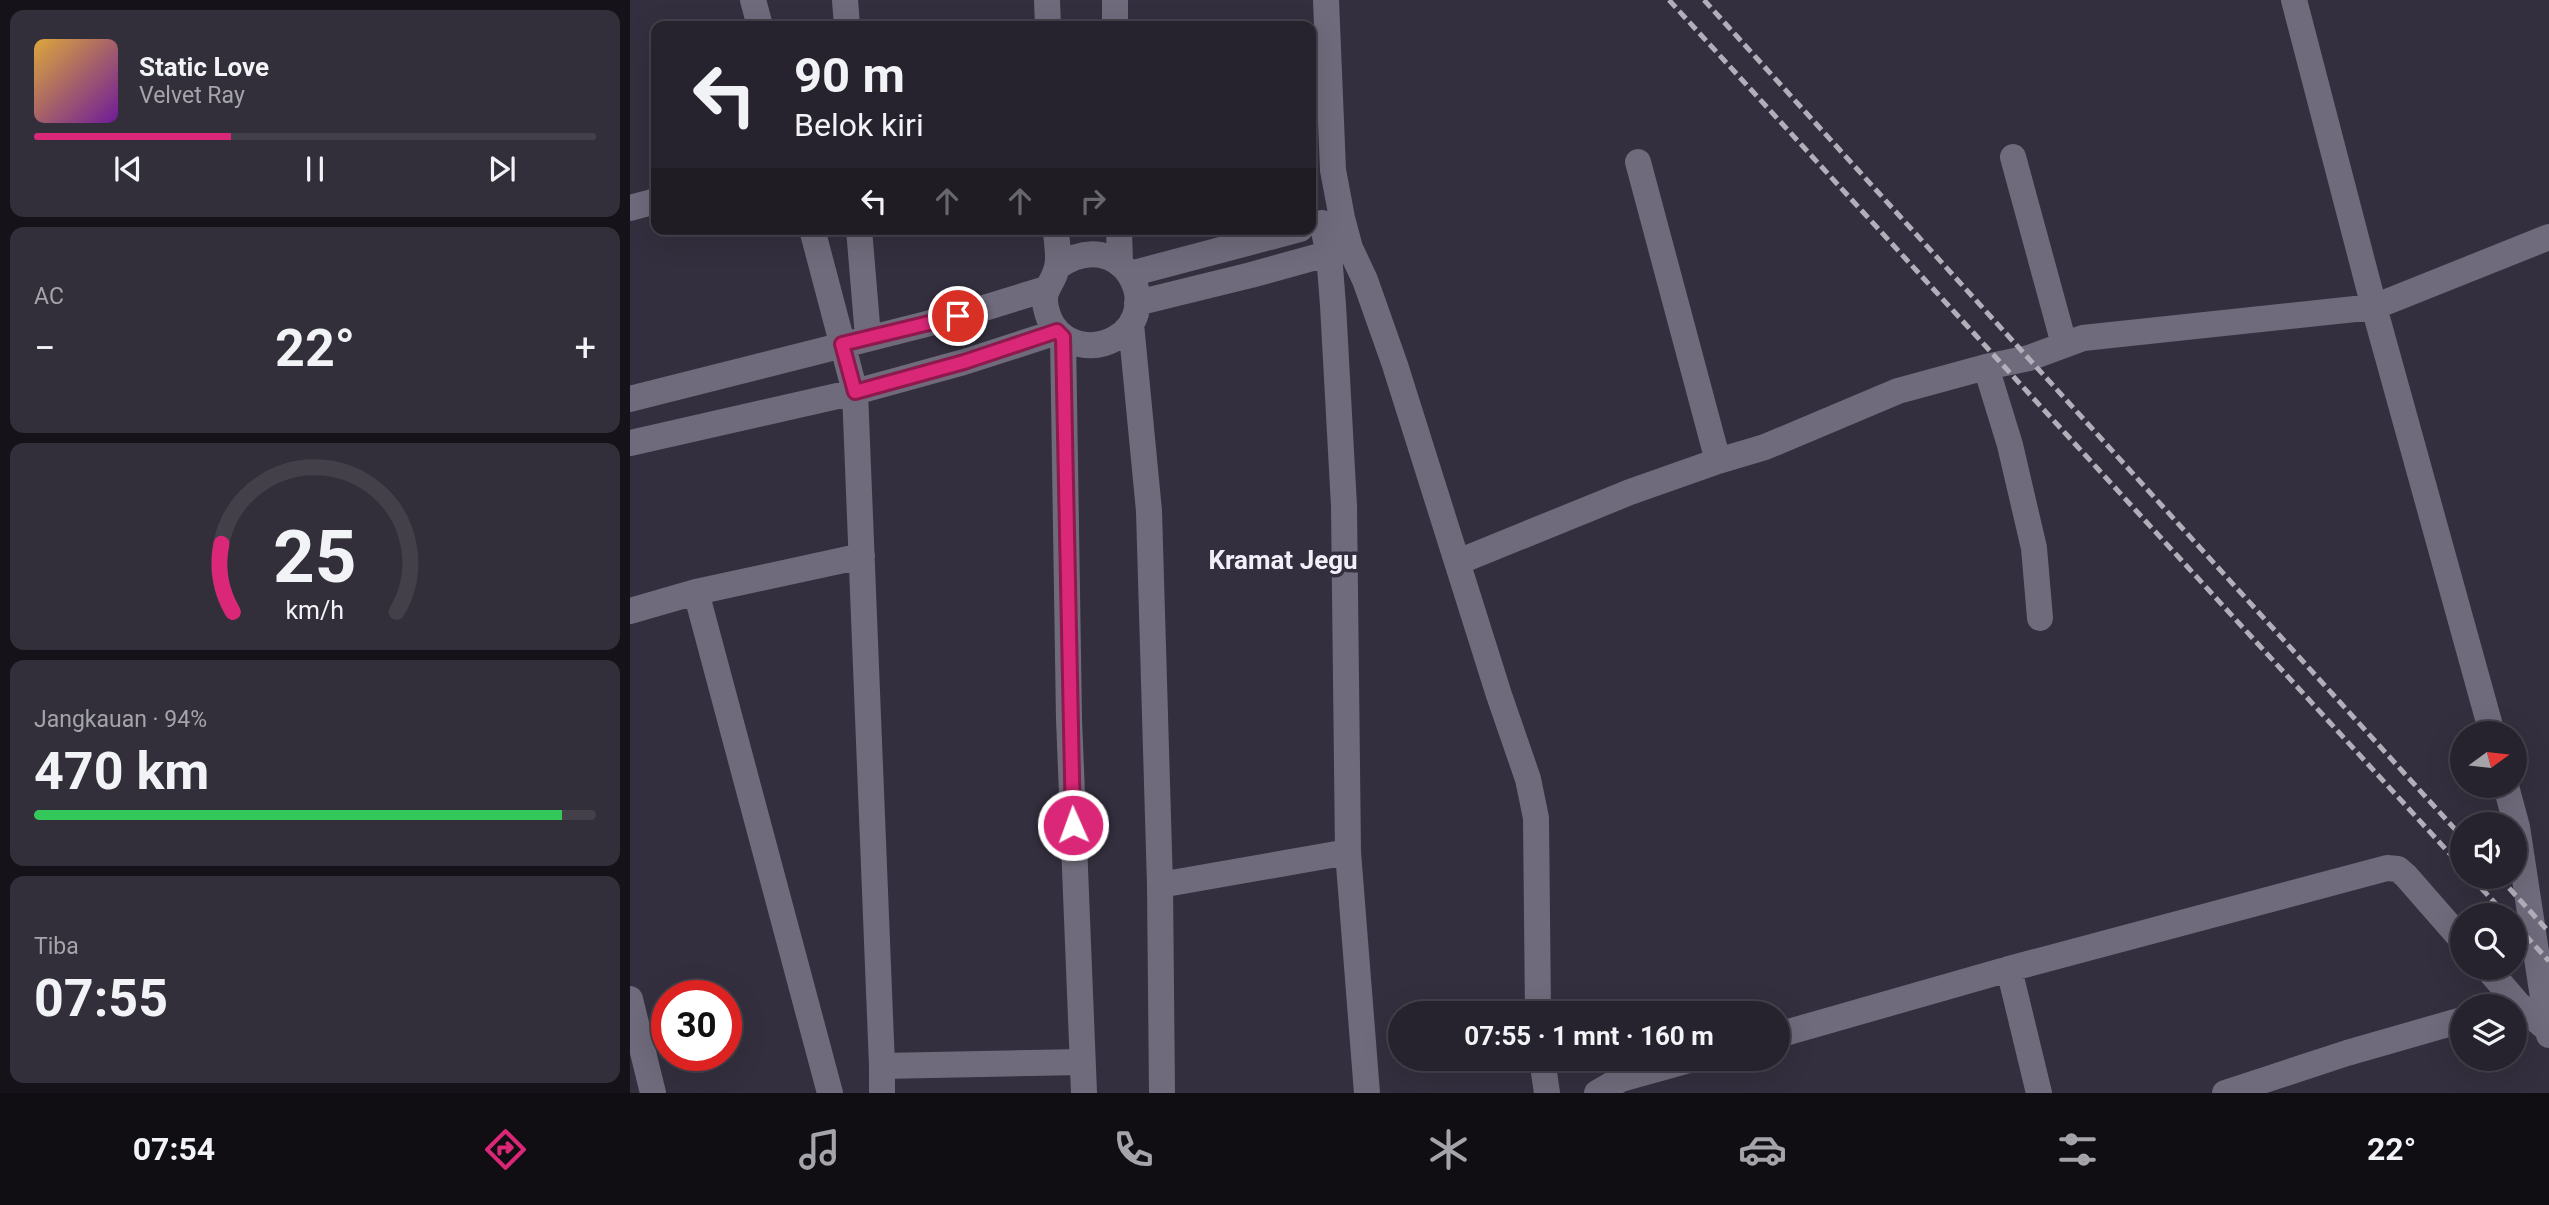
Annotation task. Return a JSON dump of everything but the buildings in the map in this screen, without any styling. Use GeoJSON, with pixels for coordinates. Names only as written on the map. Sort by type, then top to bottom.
{"type":"FeatureCollection","features":[{"type":"Feature","properties":{"kind":"street"},"geometry":{"type":"LineString","coordinates":[[753,0],[759,21]]}},
{"type":"Feature","properties":{"kind":"street"},"geometry":{"type":"LineString","coordinates":[[845,0],[847,21]]}},
{"type":"Feature","properties":{"kind":"street"},"geometry":{"type":"LineString","coordinates":[[1047,0],[1048,21]]}},
{"type":"Feature","properties":{"kind":"street"},"geometry":{"type":"LineString","coordinates":[[1115,0],[1115,21]]}},
{"type":"Feature","properties":{"kind":"street"},"geometry":{"type":"LineString","coordinates":[[1326,0],[1333,170],[1319,224],[1339,251],[1380,320],[1528,779],[1536,818],[1538,1001]]}},
{"type":"Feature","properties":{"kind":"street"},"geometry":{"type":"LineString","coordinates":[[2294,0],[2374,307],[2489,721]]}},
{"type":"Feature","properties":{"kind":"street"},"geometry":{"type":"LineString","coordinates":[[2013,157],[2064,344]]}},
{"type":"Feature","properties":{"kind":"street"},"geometry":{"type":"LineString","coordinates":[[1638,162],[1718,461]]}},
{"type":"Feature","properties":{"kind":"street"},"geometry":{"type":"LineString","coordinates":[[630,208],[651,202]]}},
{"type":"Feature","properties":{"kind":"street"},"geometry":{"type":"LineString","coordinates":[[814,235],[855,392],[882,1093]]}},
{"type":"Feature","properties":{"kind":"street"},"geometry":{"type":"LineString","coordinates":[[860,235],[868,337]]}},
{"type":"Feature","properties":{"kind":"street"},"geometry":{"type":"LineString","coordinates":[[1056,235],[1046,312],[1060,334],[1077,344],[1092,346],[1107,343],[1121,335],[1134,313],[1339,251]]}},
{"type":"Feature","properties":{"kind":"street"},"geometry":{"type":"LineString","coordinates":[[1120,235],[1125,268],[1136,288],[1134,313],[1149,511],[1160,885],[1162,1093]]}},
{"type":"Feature","properties":{"kind":"street"},"geometry":{"type":"LineString","coordinates":[[630,399],[958,316],[1052,278],[1072,257],[1088,253],[1104,255],[1125,268],[1270,235]]}},
{"type":"Feature","properties":{"kind":"street"},"geometry":{"type":"LineString","coordinates":[[1458,562],[1630,492],[1765,447],[1898,391],[2029,358],[2084,338],[2374,307],[2549,237]]}},
{"type":"Feature","properties":{"kind":"street"},"geometry":{"type":"LineString","coordinates":[[1339,251],[1348,852],[1367,1093]]}},
{"type":"Feature","properties":{"kind":"street"},"geometry":{"type":"LineString","coordinates":[[630,443],[855,392],[1060,334]]}},
{"type":"Feature","properties":{"kind":"street"},"geometry":{"type":"LineString","coordinates":[[1060,334],[1069,719],[1084,1093]]}},
{"type":"Feature","properties":{"kind":"street"},"geometry":{"type":"LineString","coordinates":[[1986,367],[2010,445],[2034,548],[2040,618]]}},
{"type":"Feature","properties":{"kind":"street"},"geometry":{"type":"LineString","coordinates":[[630,611],[696,592],[862,556]]}},
{"type":"Feature","properties":{"kind":"street"},"geometry":{"type":"LineString","coordinates":[[696,592],[831,1093]]}},
{"type":"Feature","properties":{"kind":"street"},"geometry":{"type":"LineString","coordinates":[[2510,798],[2518,827],[2548,1034]]}},
{"type":"Feature","properties":{"kind":"street"},"geometry":{"type":"LineString","coordinates":[[1160,885],[1348,852]]}},
{"type":"Feature","properties":{"kind":"street"},"geometry":{"type":"LineString","coordinates":[[1790,1032],[2009,969],[2392,867],[2406,876],[2450,926]]}},
{"type":"Feature","properties":{"kind":"street"},"geometry":{"type":"LineString","coordinates":[[2009,969],[2039,1093]]}},
{"type":"Feature","properties":{"kind":"street"},"geometry":{"type":"LineString","coordinates":[[630,999],[653,1093]]}},
{"type":"Feature","properties":{"kind":"street"},"geometry":{"type":"LineString","coordinates":[[2527,1016],[2548,1034]]}},
{"type":"Feature","properties":{"kind":"street"},"geometry":{"type":"LineString","coordinates":[[2225,1093],[2450,1024]]}},
{"type":"Feature","properties":{"kind":"street"},"geometry":{"type":"LineString","coordinates":[[883,1066],[1082,1062]]}},
{"type":"Feature","properties":{"kind":"street"},"geometry":{"type":"LineString","coordinates":[[1544,1071],[1547,1093]]}},
{"type":"Feature","properties":{"kind":"street"},"geometry":{"type":"LineString","coordinates":[[1597,1093],[1621,1079],[1650,1071]]}},
{"type":"Feature","properties":{"kind":"railway"},"geometry":{"type":"LineString","coordinates":[[1669,0],[2450,854]]}},
{"type":"Feature","properties":{"kind":"railway"},"geometry":{"type":"LineString","coordinates":[[1704,0],[2450,824]]}},
{"type":"Feature","properties":{"kind":"railway"},"geometry":{"type":"LineString","coordinates":[[2482,889],[2495,903]]}},
{"type":"Feature","properties":{"kind":"railway"},"geometry":{"type":"LineString","coordinates":[[2510,889],[2549,932]]}},
{"type":"Feature","properties":{"kind":"railway"},"geometry":{"type":"LineString","coordinates":[[2527,937],[2549,961]]}},
{"type":"Feature","properties":{"kind":"district","name":"Kramat Jegu"},"geometry":{"type":"Point","coordinates":[1283,560]}},
{"type":"Feature","properties":{"kind":"route"},"geometry":{"type":"LineString","coordinates":[[958,316],[842,344],[855,392],[964,362],[1057,331],[1063,337],[1073,825]]}}]}
